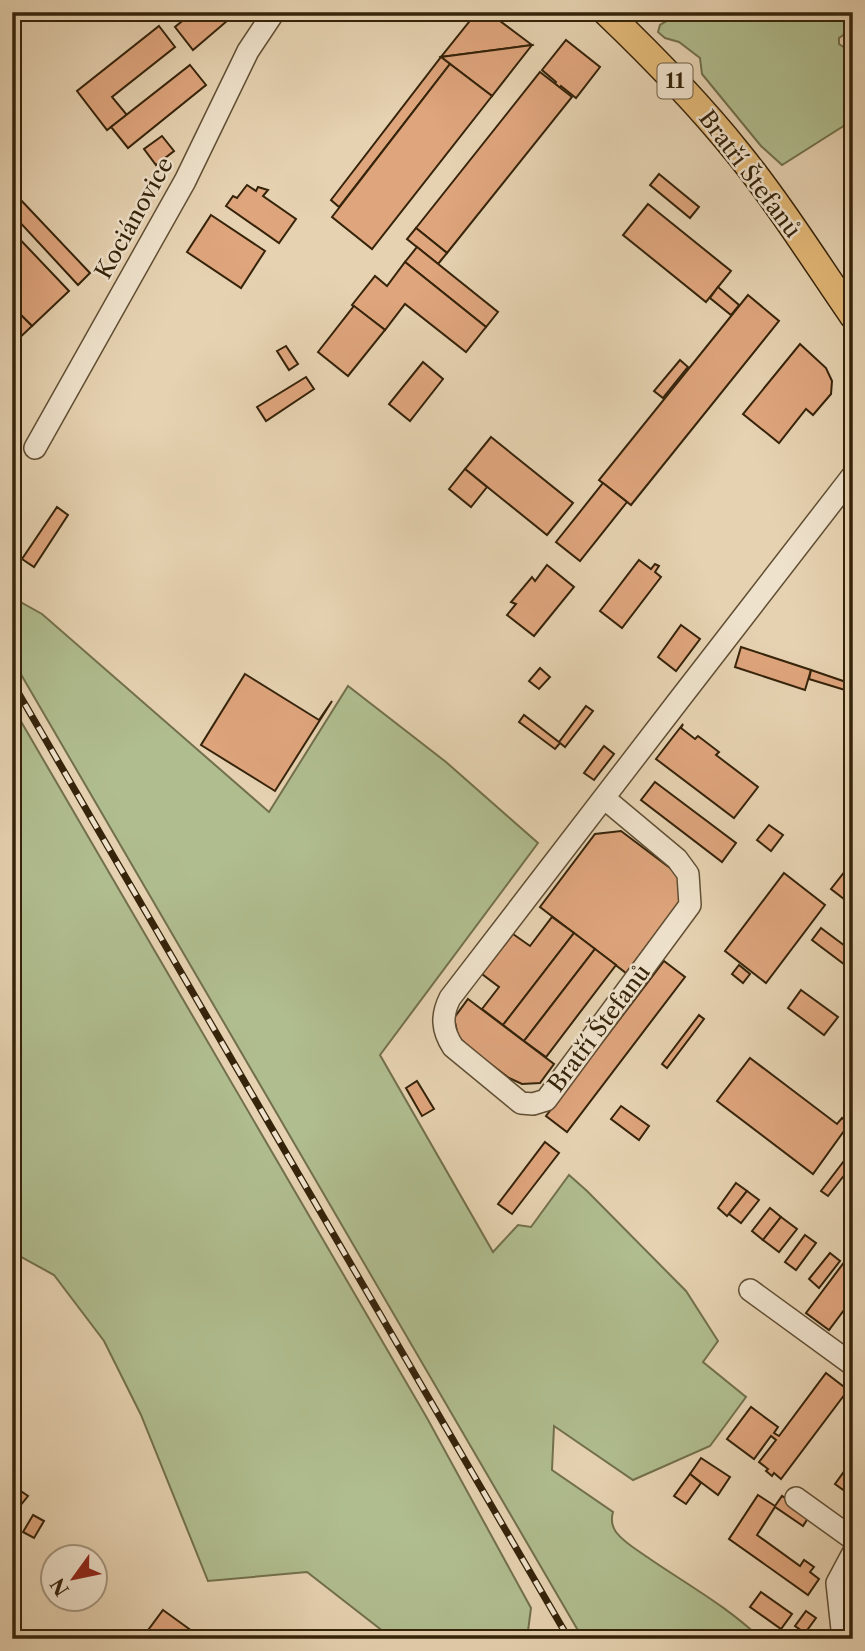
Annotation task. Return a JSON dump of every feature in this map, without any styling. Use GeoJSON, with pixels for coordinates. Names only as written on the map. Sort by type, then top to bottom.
{"type":"FeatureCollection","features":[{"type":"Feature","properties":{"kind":"main road","name":"Bratří Štefanů"},"geometry":{"type":"LineString","coordinates":[[606,12],[699,106],[739,154],[853,316]]}},
{"type":"Feature","properties":{"kind":"street","name":"Kociánovice"},"geometry":{"type":"LineString","coordinates":[[35,447],[185,181],[248,51],[274,12]]}},
{"type":"Feature","properties":{"kind":"street","name":"Bratří Štefanů"},"geometry":{"type":"LineString","coordinates":[[604,798],[677,859],[688,874],[690,905],[546,1100],[533,1104],[521,1103],[453,1047],[443,1026],[443,1011],[450,998],[604,798],[853,475]]}},
{"type":"Feature","properties":{"kind":"street"},"geometry":{"type":"LineString","coordinates":[[750,1290],[853,1365]]}},
{"type":"Feature","properties":{"kind":"street"},"geometry":{"type":"LineString","coordinates":[[796,1498],[853,1538]]}},
{"type":"Feature","properties":{"kind":"street"},"geometry":{"type":"LineString","coordinates":[[843,1639],[837,1583],[853,1553]]}},
{"type":"Feature","properties":{"kind":"green space"},"geometry":{"type":"Polygon","coordinates":[[[682,12],[853,12],[853,28],[839,38],[839,44],[853,53],[853,120],[782,165],[761,146],[702,74],[700,58],[679,42],[665,38],[658,32],[660,25],[682,12]]]}},
{"type":"Feature","properties":{"kind":"green space"},"geometry":{"type":"Polygon","coordinates":[[[12,593],[17,600],[42,614],[269,812],[348,686],[446,762],[538,843],[380,1055],[493,1252],[518,1225],[531,1227],[569,1175],[686,1291],[718,1341],[703,1362],[746,1397],[710,1446],[633,1480],[554,1426],[552,1470],[613,1512],[613,1527],[627,1543],[721,1606],[761,1639],[583,1639],[12,659],[12,593]]]}},
{"type":"Feature","properties":{"kind":"green space"},"geometry":{"type":"Polygon","coordinates":[[[12,706],[427,1418],[531,1608],[527,1639],[393,1639],[307,1572],[208,1581],[141,1415],[104,1341],[54,1275],[12,1252],[12,706]]]}},
{"type":"Feature","properties":{"kind":"building"},"geometry":{"type":"Polygon","coordinates":[[[193,12],[219,12],[227,21],[193,50],[175,27],[193,12]]]}},
{"type":"Feature","properties":{"kind":"building"},"geometry":{"type":"Polygon","coordinates":[[[477,12],[488,12],[532,45],[441,57],[477,12]]]}},
{"type":"Feature","properties":{"kind":"building"},"geometry":{"type":"Polygon","coordinates":[[[159,26],[175,47],[112,97],[127,115],[107,130],[77,91],[159,26]]]}},
{"type":"Feature","properties":{"kind":"building"},"geometry":{"type":"Polygon","coordinates":[[[566,40],[600,67],[576,98],[555,84],[542,70],[566,40]]]}},
{"type":"Feature","properties":{"kind":"building"},"geometry":{"type":"Polygon","coordinates":[[[532,45],[492,96],[441,57],[532,45]]]}},
{"type":"Feature","properties":{"kind":"building"},"geometry":{"type":"Polygon","coordinates":[[[441,57],[450,64],[339,207],[331,200],[441,57]]]}},
{"type":"Feature","properties":{"kind":"building"},"geometry":{"type":"Polygon","coordinates":[[[450,64],[492,96],[372,249],[332,217],[450,64]]]}},
{"type":"Feature","properties":{"kind":"building"},"geometry":{"type":"Polygon","coordinates":[[[190,65],[206,85],[128,148],[111,127],[190,65]]]}},
{"type":"Feature","properties":{"kind":"building"},"geometry":{"type":"Polygon","coordinates":[[[540,72],[572,97],[447,253],[416,228],[540,72]]]}},
{"type":"Feature","properties":{"kind":"building"},"geometry":{"type":"Polygon","coordinates":[[[162,136],[174,151],[156,165],[144,149],[162,136]]]}},
{"type":"Feature","properties":{"kind":"building"},"geometry":{"type":"Polygon","coordinates":[[[659,174],[699,207],[690,218],[650,185],[659,174]]]}},
{"type":"Feature","properties":{"kind":"building"},"geometry":{"type":"Polygon","coordinates":[[[247,185],[256,191],[258,187],[268,190],[263,196],[296,219],[279,243],[226,206],[233,196],[237,198],[247,185]]]}},
{"type":"Feature","properties":{"kind":"building"},"geometry":{"type":"Polygon","coordinates":[[[18,197],[90,273],[78,285],[16,218],[12,221],[12,202],[18,197]]]}},
{"type":"Feature","properties":{"kind":"building"},"geometry":{"type":"Polygon","coordinates":[[[648,204],[731,271],[706,302],[623,235],[648,204]]]}},
{"type":"Feature","properties":{"kind":"building"},"geometry":{"type":"Polygon","coordinates":[[[211,215],[265,251],[241,288],[187,252],[211,215]]]}},
{"type":"Feature","properties":{"kind":"building"},"geometry":{"type":"Polygon","coordinates":[[[416,228],[447,253],[438,264],[407,239],[416,228]]]}},
{"type":"Feature","properties":{"kind":"building"},"geometry":{"type":"Polygon","coordinates":[[[12,231],[69,291],[32,326],[12,306],[12,231]]]}},
{"type":"Feature","properties":{"kind":"building"},"geometry":{"type":"Polygon","coordinates":[[[417,247],[498,312],[486,327],[405,262],[417,247]]]}},
{"type":"Feature","properties":{"kind":"building"},"geometry":{"type":"Polygon","coordinates":[[[405,262],[486,327],[466,352],[405,304],[385,330],[352,305],[375,276],[387,286],[405,262]]]}},
{"type":"Feature","properties":{"kind":"building"},"geometry":{"type":"Polygon","coordinates":[[[718,287],[739,305],[731,315],[710,298],[718,287]]]}},
{"type":"Feature","properties":{"kind":"building"},"geometry":{"type":"Polygon","coordinates":[[[748,295],[779,321],[631,505],[599,480],[748,295]]]}},
{"type":"Feature","properties":{"kind":"building"},"geometry":{"type":"Polygon","coordinates":[[[12,306],[32,326],[12,345],[12,306]]]}},
{"type":"Feature","properties":{"kind":"building"},"geometry":{"type":"Polygon","coordinates":[[[354,306],[385,330],[348,376],[318,352],[354,306]]]}},
{"type":"Feature","properties":{"kind":"building"},"geometry":{"type":"Polygon","coordinates":[[[800,344],[826,368],[832,381],[831,394],[813,415],[806,409],[779,443],[743,414],[800,344]]]}},
{"type":"Feature","properties":{"kind":"building"},"geometry":{"type":"Polygon","coordinates":[[[286,346],[298,364],[289,370],[277,351],[286,346]]]}},
{"type":"Feature","properties":{"kind":"building"},"geometry":{"type":"Polygon","coordinates":[[[680,360],[688,367],[663,398],[654,391],[680,360]]]}},
{"type":"Feature","properties":{"kind":"building"},"geometry":{"type":"Polygon","coordinates":[[[423,362],[443,379],[410,421],[389,404],[423,362]]]}},
{"type":"Feature","properties":{"kind":"building"},"geometry":{"type":"Polygon","coordinates":[[[306,377],[314,389],[266,421],[257,407],[306,377]]]}},
{"type":"Feature","properties":{"kind":"building"},"geometry":{"type":"Polygon","coordinates":[[[491,437],[573,503],[547,535],[465,469],[491,437]]]}},
{"type":"Feature","properties":{"kind":"building"},"geometry":{"type":"Polygon","coordinates":[[[465,469],[487,487],[471,507],[449,489],[465,469]]]}},
{"type":"Feature","properties":{"kind":"building"},"geometry":{"type":"Polygon","coordinates":[[[603,483],[627,502],[580,561],[556,542],[603,483]]]}},
{"type":"Feature","properties":{"kind":"building"},"geometry":{"type":"Polygon","coordinates":[[[57,507],[68,515],[34,567],[22,559],[57,507]]]}},
{"type":"Feature","properties":{"kind":"building"},"geometry":{"type":"Polygon","coordinates":[[[639,560],[651,569],[655,564],[659,566],[655,572],[661,577],[622,628],[600,611],[639,560]]]}},
{"type":"Feature","properties":{"kind":"building"},"geometry":{"type":"Polygon","coordinates":[[[547,565],[574,587],[534,636],[507,615],[516,604],[511,602],[532,577],[535,581],[547,565]]]}},
{"type":"Feature","properties":{"kind":"building"},"geometry":{"type":"Polygon","coordinates":[[[681,625],[700,639],[676,671],[658,657],[681,625]]]}},
{"type":"Feature","properties":{"kind":"building"},"geometry":{"type":"Polygon","coordinates":[[[741,647],[811,670],[805,690],[735,667],[741,647]]]}},
{"type":"Feature","properties":{"kind":"building"},"geometry":{"type":"Polygon","coordinates":[[[540,668],[550,677],[539,689],[529,681],[540,668]]]}},
{"type":"Feature","properties":{"kind":"building"},"geometry":{"type":"Polygon","coordinates":[[[811,670],[843,681],[853,690],[809,679],[811,670]]]}},
{"type":"Feature","properties":{"kind":"building"},"geometry":{"type":"Polygon","coordinates":[[[245,674],[319,720],[332,701],[275,791],[201,745],[245,674]]]}},
{"type":"Feature","properties":{"kind":"building"},"geometry":{"type":"Polygon","coordinates":[[[586,706],[593,711],[565,747],[560,743],[555,749],[519,722],[524,715],[559,742],[586,706]]]}},
{"type":"Feature","properties":{"kind":"building"},"geometry":{"type":"Polygon","coordinates":[[[683,724],[681,728],[695,739],[698,736],[719,752],[716,755],[758,787],[734,818],[656,759],[683,724]]]}},
{"type":"Feature","properties":{"kind":"building"},"geometry":{"type":"Polygon","coordinates":[[[604,746],[614,754],[594,780],[584,773],[604,746]]]}},
{"type":"Feature","properties":{"kind":"building"},"geometry":{"type":"Polygon","coordinates":[[[655,782],[736,843],[722,862],[641,800],[655,782]]]}},
{"type":"Feature","properties":{"kind":"building"},"geometry":{"type":"Polygon","coordinates":[[[769,825],[783,835],[771,851],[757,840],[769,825]]]}},
{"type":"Feature","properties":{"kind":"building"},"geometry":{"type":"Polygon","coordinates":[[[621,831],[678,874],[681,900],[626,973],[540,907],[595,834],[621,831]]]}},
{"type":"Feature","properties":{"kind":"building"},"geometry":{"type":"Polygon","coordinates":[[[853,861],[853,906],[831,889],[853,861]]]}},
{"type":"Feature","properties":{"kind":"building"},"geometry":{"type":"Polygon","coordinates":[[[784,873],[825,905],[766,983],[725,951],[784,873]]]}},
{"type":"Feature","properties":{"kind":"building"},"geometry":{"type":"Polygon","coordinates":[[[552,917],[574,933],[503,1025],[482,1009],[499,987],[482,974],[513,934],[530,946],[552,917]]]}},
{"type":"Feature","properties":{"kind":"building"},"geometry":{"type":"Polygon","coordinates":[[[821,928],[853,952],[853,971],[812,940],[821,928]]]}},
{"type":"Feature","properties":{"kind":"building"},"geometry":{"type":"Polygon","coordinates":[[[574,933],[595,949],[524,1041],[503,1025],[574,933]]]}},
{"type":"Feature","properties":{"kind":"building"},"geometry":{"type":"Polygon","coordinates":[[[595,949],[616,965],[546,1057],[524,1041],[595,949]]]}},
{"type":"Feature","properties":{"kind":"building"},"geometry":{"type":"Polygon","coordinates":[[[664,961],[685,977],[567,1132],[546,1116],[664,961]]]}},
{"type":"Feature","properties":{"kind":"building"},"geometry":{"type":"Polygon","coordinates":[[[739,965],[750,974],[743,983],[732,974],[739,965]]]}},
{"type":"Feature","properties":{"kind":"building"},"geometry":{"type":"Polygon","coordinates":[[[801,990],[838,1017],[824,1035],[788,1008],[801,990]]]}},
{"type":"Feature","properties":{"kind":"building"},"geometry":{"type":"Polygon","coordinates":[[[468,999],[554,1064],[540,1083],[522,1084],[509,1078],[458,1036],[454,1018],[468,999]]]}},
{"type":"Feature","properties":{"kind":"building"},"geometry":{"type":"Polygon","coordinates":[[[699,1015],[704,1019],[667,1068],[662,1064],[699,1015]]]}},
{"type":"Feature","properties":{"kind":"building"},"geometry":{"type":"Polygon","coordinates":[[[750,1058],[837,1124],[842,1118],[849,1124],[813,1174],[717,1101],[750,1058]]]}},
{"type":"Feature","properties":{"kind":"building"},"geometry":{"type":"Polygon","coordinates":[[[417,1081],[434,1109],[422,1116],[406,1088],[417,1081]]]}},
{"type":"Feature","properties":{"kind":"building"},"geometry":{"type":"Polygon","coordinates":[[[621,1106],[649,1126],[639,1140],[611,1119],[621,1106]]]}},
{"type":"Feature","properties":{"kind":"building"},"geometry":{"type":"Polygon","coordinates":[[[545,1142],[559,1153],[512,1214],[498,1204],[545,1142]]]}},
{"type":"Feature","properties":{"kind":"building"},"geometry":{"type":"Polygon","coordinates":[[[850,1153],[853,1155],[853,1164],[828,1196],[821,1191],[850,1153]]]}},
{"type":"Feature","properties":{"kind":"building"},"geometry":{"type":"Polygon","coordinates":[[[736,1183],[747,1191],[727,1216],[718,1208],[736,1183]]]}},
{"type":"Feature","properties":{"kind":"building"},"geometry":{"type":"Polygon","coordinates":[[[747,1191],[759,1200],[741,1223],[729,1214],[747,1191]]]}},
{"type":"Feature","properties":{"kind":"building"},"geometry":{"type":"Polygon","coordinates":[[[770,1208],[781,1217],[763,1240],[752,1231],[770,1208]]]}},
{"type":"Feature","properties":{"kind":"building"},"geometry":{"type":"Polygon","coordinates":[[[781,1217],[797,1229],[779,1252],[763,1240],[781,1217]]]}},
{"type":"Feature","properties":{"kind":"building"},"geometry":{"type":"Polygon","coordinates":[[[805,1235],[816,1243],[796,1270],[785,1262],[805,1235]]]}},
{"type":"Feature","properties":{"kind":"building"},"geometry":{"type":"Polygon","coordinates":[[[830,1253],[840,1261],[819,1288],[809,1279],[830,1253]]]}},
{"type":"Feature","properties":{"kind":"building"},"geometry":{"type":"Polygon","coordinates":[[[845,1261],[853,1266],[853,1298],[829,1330],[806,1313],[845,1261]]]}},
{"type":"Feature","properties":{"kind":"building"},"geometry":{"type":"Polygon","coordinates":[[[826,1373],[848,1390],[781,1479],[774,1473],[772,1476],[759,1462],[776,1440],[771,1436],[754,1459],[727,1439],[751,1407],[778,1427],[774,1433],[779,1436],[826,1373]]]}},
{"type":"Feature","properties":{"kind":"building"},"geometry":{"type":"Polygon","coordinates":[[[701,1458],[730,1477],[718,1495],[690,1474],[701,1458]]]}},
{"type":"Feature","properties":{"kind":"building"},"geometry":{"type":"Polygon","coordinates":[[[843,1473],[853,1481],[853,1497],[835,1484],[843,1473]]]}},
{"type":"Feature","properties":{"kind":"building"},"geometry":{"type":"Polygon","coordinates":[[[690,1474],[701,1483],[686,1504],[674,1496],[690,1474]]]}},
{"type":"Feature","properties":{"kind":"building"},"geometry":{"type":"Polygon","coordinates":[[[12,1485],[28,1496],[20,1506],[12,1501],[12,1485]]]}},
{"type":"Feature","properties":{"kind":"building"},"geometry":{"type":"Polygon","coordinates":[[[758,1495],[775,1506],[782,1496],[810,1515],[803,1526],[775,1507],[757,1535],[800,1566],[804,1560],[814,1567],[810,1572],[819,1579],[808,1595],[729,1539],[758,1495]]]}},
{"type":"Feature","properties":{"kind":"building"},"geometry":{"type":"Polygon","coordinates":[[[33,1515],[44,1521],[34,1538],[23,1532],[33,1515]]]}},
{"type":"Feature","properties":{"kind":"building"},"geometry":{"type":"Polygon","coordinates":[[[761,1592],[792,1614],[781,1629],[750,1607],[761,1592]]]}},
{"type":"Feature","properties":{"kind":"building"},"geometry":{"type":"Polygon","coordinates":[[[163,1610],[203,1639],[143,1637],[163,1610]]]}},
{"type":"Feature","properties":{"kind":"building"},"geometry":{"type":"Polygon","coordinates":[[[806,1611],[816,1618],[805,1633],[795,1626],[806,1611]]]}},
{"type":"Feature","properties":{"kind":"railway"},"geometry":{"type":"LineString","coordinates":[[12,682],[569,1639]]}}]}
